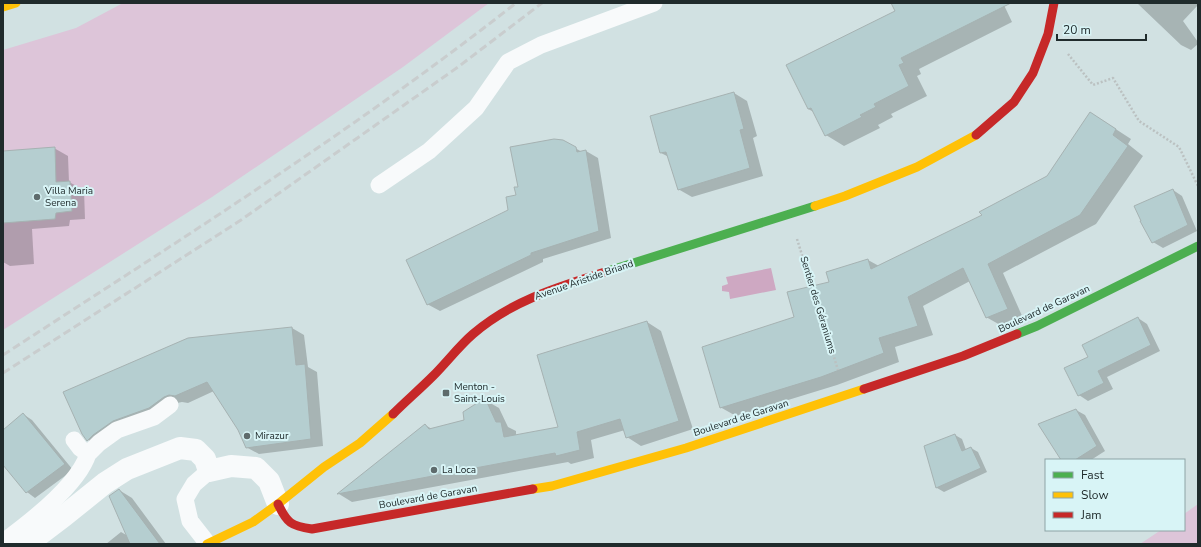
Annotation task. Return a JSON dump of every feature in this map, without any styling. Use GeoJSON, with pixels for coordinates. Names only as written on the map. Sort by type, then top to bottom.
{"type":"FeatureCollection","features":[{"type":"Feature","properties":{"kind":"main road"},"geometry":{"type":"LineString","coordinates":[[3,8],[16,3]]}},
{"type":"Feature","properties":{"kind":"main road","name":"Avenue Aristide Briand"},"geometry":{"type":"LineString","coordinates":[[278,504],[324,467],[360,443],[391,416],[433,376],[473,334],[496,317],[524,301],[559,287],[845,196],[917,167],[976,135],[1014,102],[1033,73],[1048,34],[1054,3]]}},
{"type":"Feature","properties":{"kind":"main road","name":"Boulevard de Garavan"},"geometry":{"type":"LineString","coordinates":[[278,504],[286,520],[295,527],[312,529],[552,486],[686,448],[963,356],[1037,326],[1198,246]]}},
{"type":"Feature","properties":{"kind":"main road"},"geometry":{"type":"LineString","coordinates":[[208,544],[253,522],[278,504]]}},
{"type":"Feature","properties":{"kind":"street"},"geometry":{"type":"LineString","coordinates":[[27,544],[127,469],[180,448],[196,450],[205,458],[209,471],[232,466],[256,468],[269,481],[278,504]]}},
{"type":"Feature","properties":{"kind":"lane"},"geometry":{"type":"LineString","coordinates":[[379,185],[429,151],[476,108],[508,62],[540,45],[654,3]]}},
{"type":"Feature","properties":{"kind":"lane"},"geometry":{"type":"LineString","coordinates":[[3,542],[63,490],[84,465],[88,454],[99,443],[117,430],[154,417],[170,405]]}},
{"type":"Feature","properties":{"kind":"lane"},"geometry":{"type":"LineString","coordinates":[[74,440],[88,454]]}},
{"type":"Feature","properties":{"kind":"lane"},"geometry":{"type":"LineString","coordinates":[[208,544],[190,521],[185,499],[194,484],[209,471]]}},
{"type":"Feature","properties":{"kind":"path"},"geometry":{"type":"LineString","coordinates":[[1048,34],[1064,49],[1093,85],[1112,78],[1139,121],[1179,147],[1198,186]]}},
{"type":"Feature","properties":{"kind":"path","name":"Sentier des Géraniums"},"geometry":{"type":"LineString","coordinates":[[787,215],[802,252],[845,396]]}},
{"type":"Feature","properties":{"kind":"shaded area"},"geometry":{"type":"Polygon","coordinates":[[[123,3],[489,3],[403,67],[212,197],[3,330],[3,50],[76,28],[123,3]]]}},
{"type":"Feature","properties":{"kind":"shaded area"},"geometry":{"type":"Polygon","coordinates":[[[771,268],[776,290],[730,299],[729,292],[722,291],[722,286],[728,284],[726,277],[771,268]]]}},
{"type":"Feature","properties":{"kind":"shaded area"},"geometry":{"type":"Polygon","coordinates":[[[1198,504],[1198,544],[1140,544],[1160,531],[1185,531],[1185,513],[1198,504]]]}},
{"type":"Feature","properties":{"kind":"building"},"geometry":{"type":"Polygon","coordinates":[[[891,3],[1011,3],[901,58],[904,63],[899,65],[909,86],[874,104],[876,107],[860,115],[862,117],[825,136],[811,108],[808,109],[786,65],[895,11],[891,3]]]}},
{"type":"Feature","properties":{"kind":"building"},"geometry":{"type":"Polygon","coordinates":[[[734,92],[744,129],[740,130],[750,168],[678,190],[666,152],[660,153],[650,116],[734,92]]]}},
{"type":"Feature","properties":{"kind":"building"},"geometry":{"type":"Polygon","coordinates":[[[1090,112],[1116,129],[1113,135],[1128,146],[1080,215],[988,264],[1008,309],[986,318],[963,268],[908,297],[918,326],[879,338],[884,353],[821,377],[720,408],[702,347],[794,317],[787,292],[829,282],[826,272],[868,259],[871,269],[982,215],[979,212],[1047,176],[1090,112]]]}},
{"type":"Feature","properties":{"kind":"building"},"geometry":{"type":"Polygon","coordinates":[[[554,139],[563,140],[576,147],[577,152],[586,150],[599,231],[531,253],[531,255],[427,305],[406,260],[508,210],[506,197],[516,195],[514,187],[518,187],[510,147],[554,139]]]}},
{"type":"Feature","properties":{"kind":"building","name":"Villa Maria Serena"},"geometry":{"type":"Polygon","coordinates":[[[55,147],[56,182],[70,181],[72,211],[56,213],[55,219],[3,223],[3,151],[55,147]]]}},
{"type":"Feature","properties":{"kind":"building"},"geometry":{"type":"Polygon","coordinates":[[[1173,189],[1188,225],[1152,243],[1134,206],[1173,189]]]}},
{"type":"Feature","properties":{"kind":"building"},"geometry":{"type":"Polygon","coordinates":[[[1138,317],[1151,345],[1098,371],[1104,383],[1078,396],[1064,368],[1088,357],[1082,345],[1138,317]]]}},
{"type":"Feature","properties":{"kind":"building"},"geometry":{"type":"Polygon","coordinates":[[[647,321],[679,421],[626,438],[620,419],[577,432],[580,450],[556,456],[555,453],[337,494],[425,424],[429,429],[464,420],[463,412],[485,398],[496,422],[501,422],[504,437],[558,427],[537,355],[647,321]]]}},
{"type":"Feature","properties":{"kind":"building"},"geometry":{"type":"Polygon","coordinates":[[[292,327],[296,365],[305,364],[311,439],[246,448],[238,430],[207,382],[175,396],[169,395],[164,397],[149,408],[113,421],[87,441],[82,434],[63,392],[188,338],[292,327]]]}},
{"type":"Feature","properties":{"kind":"building"},"geometry":{"type":"Polygon","coordinates":[[[1076,409],[1097,446],[1077,459],[1060,459],[1038,424],[1076,409]]]}},
{"type":"Feature","properties":{"kind":"building"},"geometry":{"type":"Polygon","coordinates":[[[23,413],[65,464],[26,493],[3,465],[3,430],[23,413]]]}},
{"type":"Feature","properties":{"kind":"building"},"geometry":{"type":"Polygon","coordinates":[[[955,434],[962,451],[971,447],[981,468],[936,488],[924,446],[955,434]]]}},
{"type":"Feature","properties":{"kind":"building"},"geometry":{"type":"Polygon","coordinates":[[[119,489],[160,544],[130,544],[109,496],[119,489]]]}},
{"type":"Feature","properties":{"kind":"railway"},"geometry":{"type":"LineString","coordinates":[[3,355],[264,185],[392,96],[516,3]]}},
{"type":"Feature","properties":{"kind":"railway"},"geometry":{"type":"LineString","coordinates":[[3,373],[241,220],[458,67],[542,3]]}},
{"type":"Feature","properties":{"kind":"traffic: fast"},"geometry":{"type":"LineString","coordinates":[[608,271],[815,206]]}},
{"type":"Feature","properties":{"kind":"traffic: fast"},"geometry":{"type":"LineString","coordinates":[[1017,334],[1037,326],[1198,246]]}},
{"type":"Feature","properties":{"kind":"traffic: slow"},"geometry":{"type":"LineString","coordinates":[[3,7],[16,3]]}},
{"type":"Feature","properties":{"kind":"traffic: slow"},"geometry":{"type":"LineString","coordinates":[[815,206],[845,196],[917,167],[976,135]]}},
{"type":"Feature","properties":{"kind":"traffic: slow"},"geometry":{"type":"LineString","coordinates":[[533,489],[552,486],[686,448],[864,389]]}},
{"type":"Feature","properties":{"kind":"traffic: slow"},"geometry":{"type":"LineString","coordinates":[[207,544],[253,522],[324,467],[360,443],[393,414]]}},
{"type":"Feature","properties":{"kind":"traffic: jam"},"geometry":{"type":"LineString","coordinates":[[976,135],[1014,102],[1033,73],[1048,34],[1054,3]]}},
{"type":"Feature","properties":{"kind":"traffic: jam"},"geometry":{"type":"LineString","coordinates":[[393,414],[433,376],[473,334],[488,322],[520,303],[538,295],[608,271]]}},
{"type":"Feature","properties":{"kind":"traffic: jam"},"geometry":{"type":"LineString","coordinates":[[864,389],[963,356],[1017,334]]}},
{"type":"Feature","properties":{"kind":"traffic: jam"},"geometry":{"type":"LineString","coordinates":[[278,504],[284,516],[294,525],[312,529],[533,489]]}},
{"type":"Feature","properties":{"kind":"place","name":"Villa Maria Serena"},"geometry":{"type":"Point","coordinates":[37,197]}},
{"type":"Feature","properties":{"kind":"place","name":"Menton - Saint-Louis"},"geometry":{"type":"Point","coordinates":[446,393]}},
{"type":"Feature","properties":{"kind":"place","name":"Mirazur"},"geometry":{"type":"Point","coordinates":[247,436]}},
{"type":"Feature","properties":{"kind":"place","name":"La Loca"},"geometry":{"type":"Point","coordinates":[434,470]}}]}
